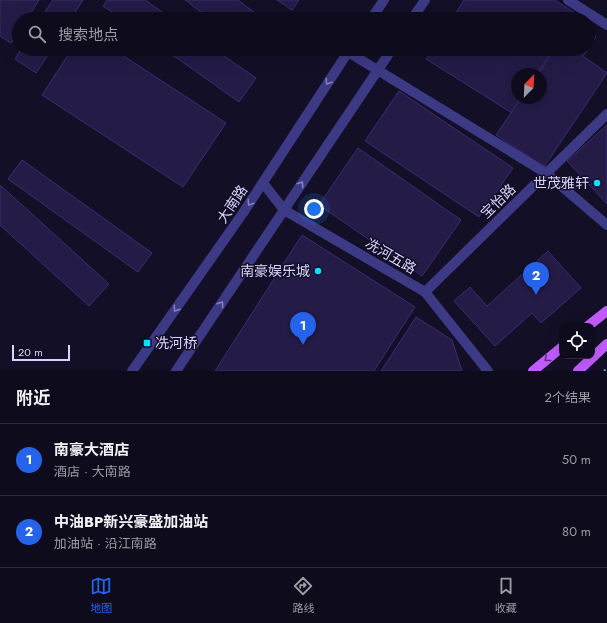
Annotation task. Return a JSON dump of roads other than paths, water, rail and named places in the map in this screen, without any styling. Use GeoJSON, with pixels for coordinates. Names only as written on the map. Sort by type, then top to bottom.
{"type":"FeatureCollection","features":[{"type":"Feature","properties":{"kind":"main road"},"geometry":{"type":"LineString","coordinates":[[592,323],[607,311]]}},
{"type":"Feature","properties":{"kind":"main road"},"geometry":{"type":"LineString","coordinates":[[578,371],[607,344]]}},
{"type":"Feature","properties":{"kind":"main road"},"geometry":{"type":"LineString","coordinates":[[533,371],[559,349]]}},
{"type":"Feature","properties":{"kind":"street"},"geometry":{"type":"LineString","coordinates":[[376,12],[384,0]]}},
{"type":"Feature","properties":{"kind":"street"},"geometry":{"type":"LineString","coordinates":[[417,12],[425,0]]}},
{"type":"Feature","properties":{"kind":"street"},"geometry":{"type":"LineString","coordinates":[[568,0],[587,12]]}},
{"type":"Feature","properties":{"kind":"street"},"geometry":{"type":"LineString","coordinates":[[595,17],[607,25]]}},
{"type":"Feature","properties":{"kind":"street","name":"大南路"},"geometry":{"type":"LineString","coordinates":[[132,371],[263,183],[345,56]]}},
{"type":"Feature","properties":{"kind":"street"},"geometry":{"type":"LineString","coordinates":[[358,56],[546,173],[607,225]]}},
{"type":"Feature","properties":{"kind":"street"},"geometry":{"type":"LineString","coordinates":[[176,371],[387,56]]}},
{"type":"Feature","properties":{"kind":"street","name":"宝怡路"},"geometry":{"type":"LineString","coordinates":[[425,292],[607,114]]}},
{"type":"Feature","properties":{"kind":"street","name":"冼河五路"},"geometry":{"type":"LineString","coordinates":[[263,183],[284,210],[425,292],[488,371]]}},
{"type":"Feature","properties":{"kind":"place","name":"世茂雅轩"},"geometry":{"type":"Point","coordinates":[597,183]}},
{"type":"Feature","properties":{"kind":"place","name":"南豪娱乐城"},"geometry":{"type":"Point","coordinates":[318,271]}},
{"type":"Feature","properties":{"kind":"place","name":"中油BP新兴豪盛加油站"},"geometry":{"type":"Point","coordinates":[536,295]}},
{"type":"Feature","properties":{"kind":"place","name":"冼河桥"},"geometry":{"type":"Point","coordinates":[147,343]}},
{"type":"Feature","properties":{"kind":"place","name":"南豪大酒店"},"geometry":{"type":"Point","coordinates":[303,345]}}]}
